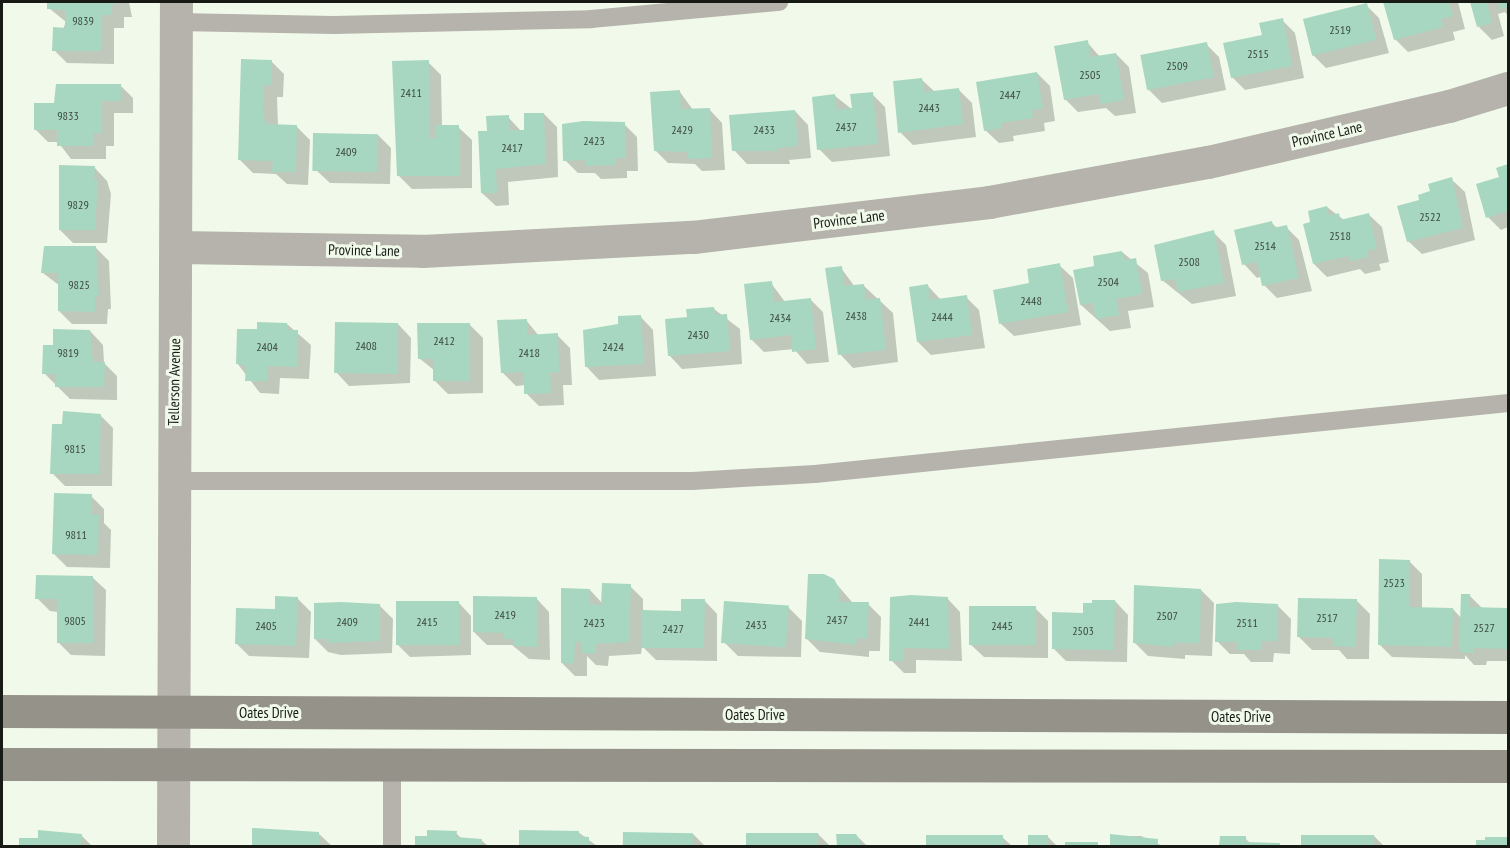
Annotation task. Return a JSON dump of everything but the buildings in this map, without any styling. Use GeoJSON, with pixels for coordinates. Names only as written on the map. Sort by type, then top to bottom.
{"type":"FeatureCollection","features":[{"type":"Feature","properties":{"kind":"main road","name":"Oates Drive"},"geometry":{"type":"LineString","coordinates":[[2,711],[1509,717]]}},
{"type":"Feature","properties":{"kind":"main road"},"geometry":{"type":"LineString","coordinates":[[2,764],[174,762],[1509,766]]}},
{"type":"Feature","properties":{"kind":"street","name":"Tellerson Avenue"},"geometry":{"type":"LineString","coordinates":[[173,846],[172,481],[177,247],[176,12]]}},
{"type":"Feature","properties":{"kind":"street","name":"Province Lane"},"geometry":{"type":"LineString","coordinates":[[177,247],[422,251],[693,237],[989,202],[1208,162],[1449,106],[1509,88]]}},
{"type":"Feature","properties":{"kind":"lane"},"geometry":{"type":"LineString","coordinates":[[176,12],[334,25],[591,20],[779,2]]}},
{"type":"Feature","properties":{"kind":"lane"},"geometry":{"type":"LineString","coordinates":[[172,481],[703,481],[815,474],[1509,403]]}},
{"type":"Feature","properties":{"kind":"lane"},"geometry":{"type":"LineString","coordinates":[[392,763],[392,846]]}}]}
